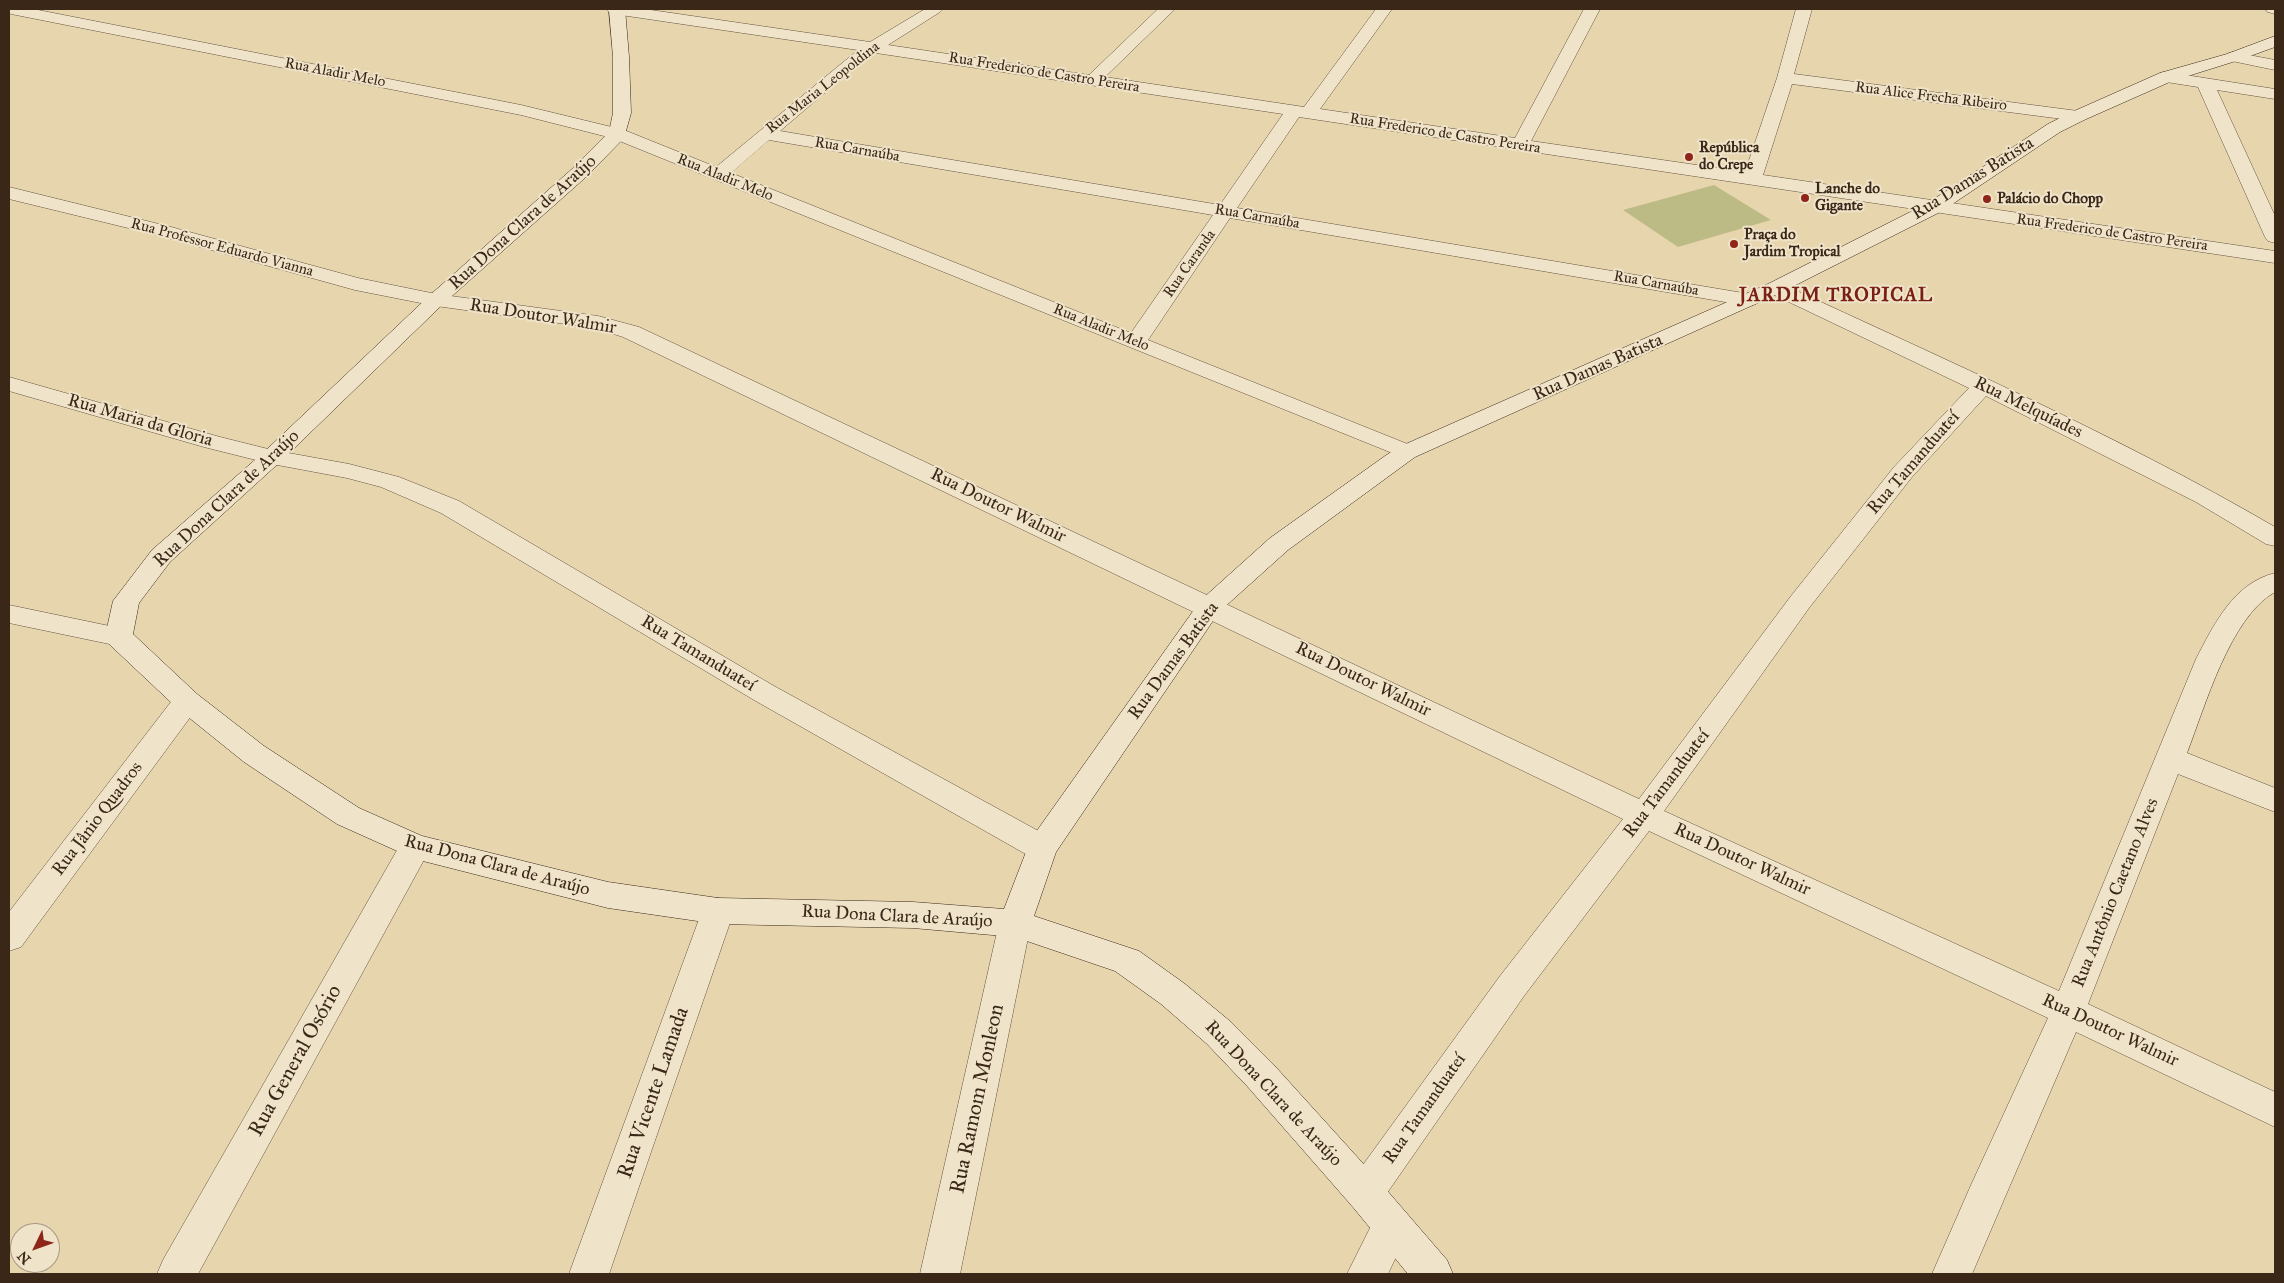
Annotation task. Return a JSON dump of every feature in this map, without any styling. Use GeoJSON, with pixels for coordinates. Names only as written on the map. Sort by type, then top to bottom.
{"type":"FeatureCollection","features":[{"type":"Feature","properties":{"kind":"street","name":"Rua Aladir Melo"},"geometry":{"type":"LineString","coordinates":[[11,9],[35,11],[512,108],[618,134],[1407,452]]}},
{"type":"Feature","properties":{"kind":"street"},"geometry":{"type":"LineString","coordinates":[[616,9],[621,57],[622,113],[618,134]]}},
{"type":"Feature","properties":{"kind":"street","name":"Rua Frederico de Castro Pereira"},"geometry":{"type":"LineString","coordinates":[[616,9],[2275,257]]}},
{"type":"Feature","properties":{"kind":"street","name":"Rua Maria Leopoldina"},"geometry":{"type":"LineString","coordinates":[[716,175],[855,59],[935,9]]}},
{"type":"Feature","properties":{"kind":"street"},"geometry":{"type":"LineString","coordinates":[[1092,81],[1167,9]]}},
{"type":"Feature","properties":{"kind":"street","name":"Rua Caranda"},"geometry":{"type":"LineString","coordinates":[[1136,342],[1226,212],[1301,112],[1384,9]]}},
{"type":"Feature","properties":{"kind":"street"},"geometry":{"type":"LineString","coordinates":[[1520,145],[1592,9]]}},
{"type":"Feature","properties":{"kind":"street"},"geometry":{"type":"LineString","coordinates":[[1752,179],[1785,78],[1804,9]]}},
{"type":"Feature","properties":{"kind":"street"},"geometry":{"type":"LineString","coordinates":[[9,22],[35,11]]}},
{"type":"Feature","properties":{"kind":"street","name":"Rua Damas Batista"},"geometry":{"type":"LineString","coordinates":[[1042,848],[1210,606],[1279,544],[1407,452],[1775,288],[1935,207],[2054,128],[2078,116],[2166,77],[2233,57],[2275,41]]}},
{"type":"Feature","properties":{"kind":"street"},"geometry":{"type":"LineString","coordinates":[[2233,57],[2275,66]]}},
{"type":"Feature","properties":{"kind":"street"},"geometry":{"type":"LineString","coordinates":[[2166,77],[2275,94]]}},
{"type":"Feature","properties":{"kind":"street","name":"Rua Alice Frecha Ribeiro"},"geometry":{"type":"LineString","coordinates":[[1785,78],[2078,116]]}},
{"type":"Feature","properties":{"kind":"street"},"geometry":{"type":"LineString","coordinates":[[2205,83],[2275,237]]}},
{"type":"Feature","properties":{"kind":"street","name":"Rua Dona Clara de Araújo"},"geometry":{"type":"LineString","coordinates":[[618,134],[579,173],[436,300],[272,457],[161,556],[126,601],[119,637],[187,701],[254,754],[348,816],[415,847],[608,895],[718,911],[913,915],[1015,923],[1127,961],[1174,994],[1219,1033],[1260,1075],[1366,1193],[1433,1274]]}},
{"type":"Feature","properties":{"kind":"street","name":"Rua Carnaúba"},"geometry":{"type":"LineString","coordinates":[[764,134],[1749,300]]}},
{"type":"Feature","properties":{"kind":"street","name":"Rua Professor Eduardo Vianna"},"geometry":{"type":"LineString","coordinates":[[9,193],[164,231],[355,284],[436,300]]}},
{"type":"Feature","properties":{"kind":"street","name":"Rua Melquíades"},"geometry":{"type":"LineString","coordinates":[[1775,288],[1983,386],[2205,497],[2275,538]]}},
{"type":"Feature","properties":{"kind":"street","name":"Rua Doutor Walmir"},"geometry":{"type":"LineString","coordinates":[[436,300],[590,320],[631,332],[1210,606],[1644,815],[2068,1011],[2275,1110]]}},
{"type":"Feature","properties":{"kind":"street","name":"Rua Maria da Gloria"},"geometry":{"type":"LineString","coordinates":[[9,384],[212,442],[272,457]]}},
{"type":"Feature","properties":{"kind":"street","name":"Rua Tamanduateí"},"geometry":{"type":"LineString","coordinates":[[1366,1193],[1512,986],[1644,815],[1800,602],[1903,472],[1983,386]]}},
{"type":"Feature","properties":{"kind":"street","name":"Rua Tamanduateí"},"geometry":{"type":"LineString","coordinates":[[272,457],[350,471],[390,482],[450,507],[764,693],[1042,848]]}},
{"type":"Feature","properties":{"kind":"street","name":"Rua Antônio Caetano Alves"},"geometry":{"type":"LineString","coordinates":[[1952,1274],[2068,1011],[2210,659],[2230,621],[2250,599],[2275,582]]}},
{"type":"Feature","properties":{"kind":"street"},"geometry":{"type":"LineString","coordinates":[[9,614],[119,637]]}},
{"type":"Feature","properties":{"kind":"street","name":"Rua Jânio Quadros"},"geometry":{"type":"LineString","coordinates":[[9,937],[187,701]]}},
{"type":"Feature","properties":{"kind":"street"},"geometry":{"type":"LineString","coordinates":[[2170,759],[2275,800]]}},
{"type":"Feature","properties":{"kind":"street","name":"Rua General Osório"},"geometry":{"type":"LineString","coordinates":[[177,1274],[415,847]]}},
{"type":"Feature","properties":{"kind":"street"},"geometry":{"type":"LineString","coordinates":[[1015,923],[1042,848]]}},
{"type":"Feature","properties":{"kind":"street","name":"Rua Vicente Lamada"},"geometry":{"type":"LineString","coordinates":[[589,1274],[718,911]]}},
{"type":"Feature","properties":{"kind":"street","name":"Rua Ramom Monleon"},"geometry":{"type":"LineString","coordinates":[[940,1274],[1015,923]]}},
{"type":"Feature","properties":{"kind":"street"},"geometry":{"type":"LineString","coordinates":[[1367,1274],[1392,1225]]}},
{"type":"Feature","properties":{"kind":"shaded area"},"geometry":{"type":"Polygon","coordinates":[[[1714,185],[1771,220],[1678,247],[1623,210],[1714,185]]]}},
{"type":"Feature","properties":{"kind":"place","name":"República do Crepe"},"geometry":{"type":"Point","coordinates":[1689,157]}},
{"type":"Feature","properties":{"kind":"place","name":"Lanche do Gigante"},"geometry":{"type":"Point","coordinates":[1805,198]}},
{"type":"Feature","properties":{"kind":"place","name":"Palácio do Chopp"},"geometry":{"type":"Point","coordinates":[1987,199]}},
{"type":"Feature","properties":{"kind":"place","name":"Praça do Jardim Tropical"},"geometry":{"type":"Point","coordinates":[1734,244]}},
{"type":"Feature","properties":{"kind":"district","name":"JARDIM TROPICAL"},"geometry":{"type":"Point","coordinates":[1836,296]}}]}
